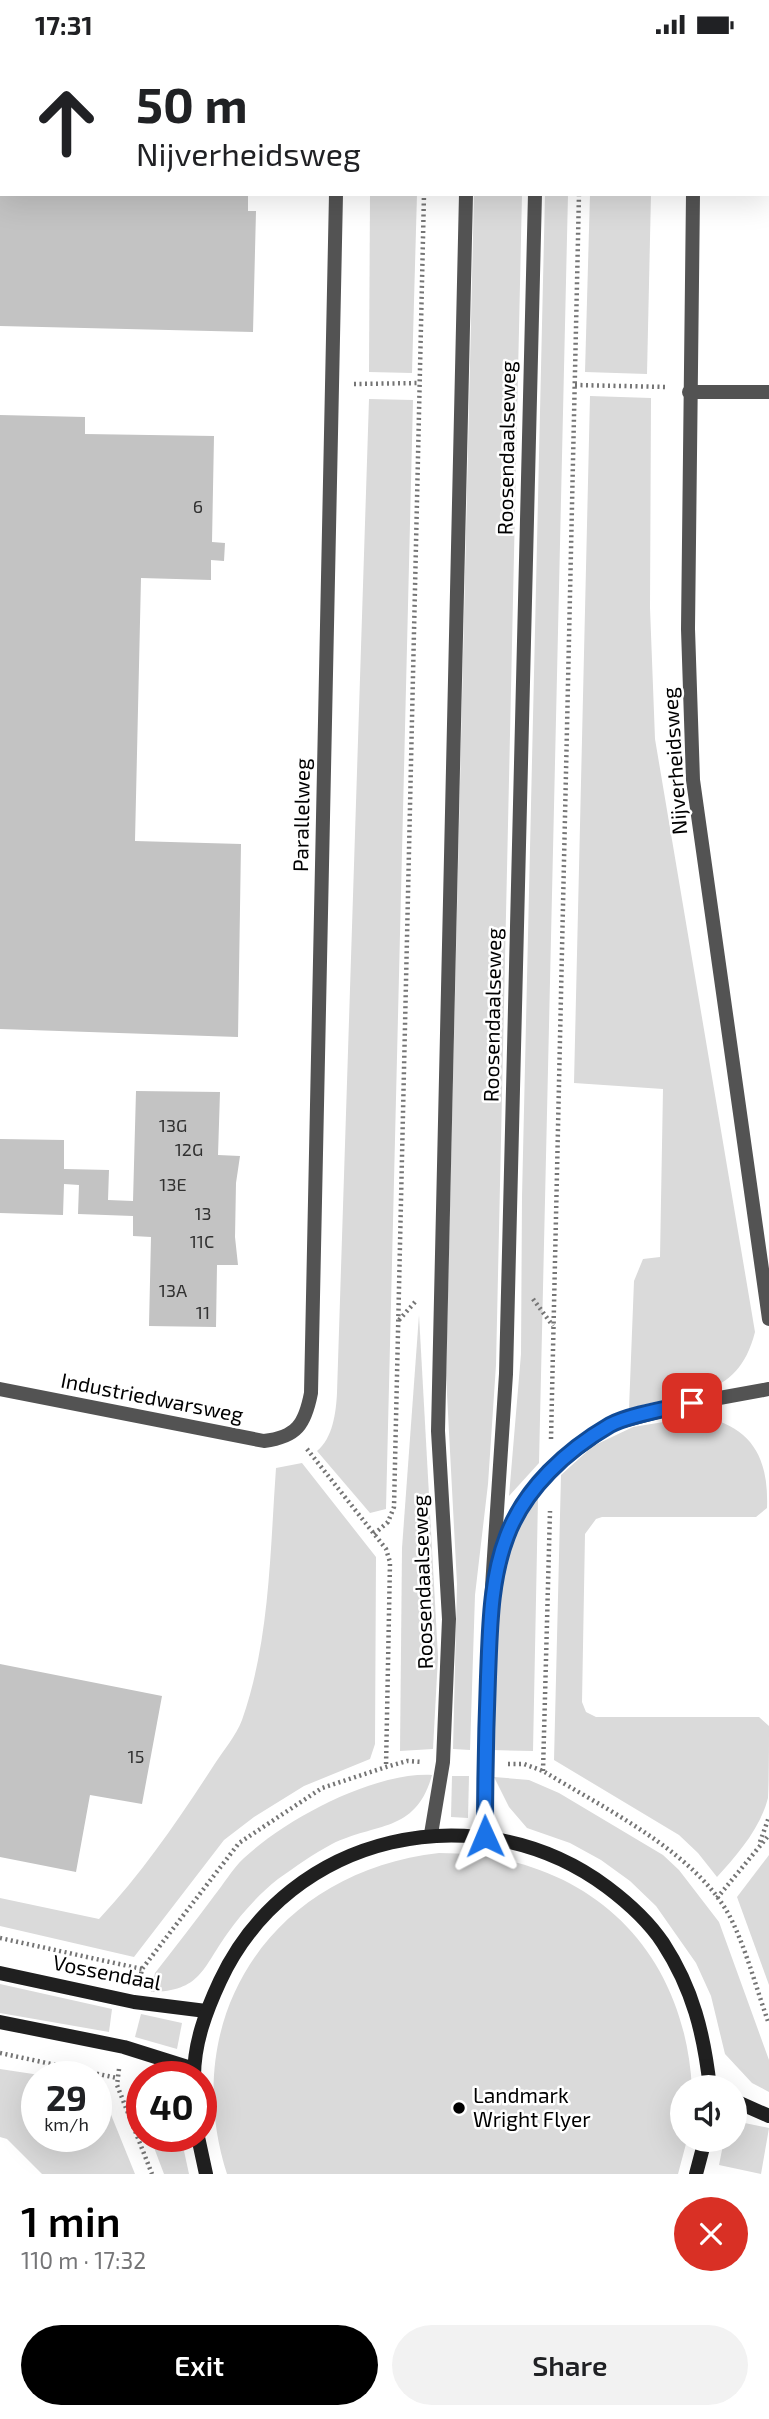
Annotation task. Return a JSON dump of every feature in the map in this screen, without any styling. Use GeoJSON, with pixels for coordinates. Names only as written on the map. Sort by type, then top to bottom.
{"type":"FeatureCollection","features":[{"type":"Feature","properties":{"kind":"main road"},"geometry":{"type":"LineString","coordinates":[[196,2061],[206,2011],[232,1956],[270,1909],[317,1871],[372,1846],[431,1834],[485,1836],[549,1853],[584,1870],[627,1902],[662,1942],[688,1987],[704,2038],[708,2075]]}},
{"type":"Feature","properties":{"kind":"main road","name":"Vossendaal"},"geometry":{"type":"LineString","coordinates":[[0,1973],[134,2002],[206,2011]]}},
{"type":"Feature","properties":{"kind":"main road"},"geometry":{"type":"LineString","coordinates":[[0,2022],[124,2047],[162,2061]]}},
{"type":"Feature","properties":{"kind":"main road"},"geometry":{"type":"LineString","coordinates":[[747,2106],[769,2116]]}},
{"type":"Feature","properties":{"kind":"main road"},"geometry":{"type":"LineString","coordinates":[[201,2152],[206,2174]]}},
{"type":"Feature","properties":{"kind":"main road"},"geometry":{"type":"LineString","coordinates":[[696,2174],[702,2152]]}},
{"type":"Feature","properties":{"kind":"street","name":"Parallelweg"},"geometry":{"type":"LineString","coordinates":[[294,1432],[307,1416],[311,1393],[336,196]]}},
{"type":"Feature","properties":{"kind":"street","name":"Roosendaalseweg"},"geometry":{"type":"LineString","coordinates":[[431,1834],[443,1762],[449,1619],[438,1418],[466,196]]}},
{"type":"Feature","properties":{"kind":"street","name":"Roosendaalseweg"},"geometry":{"type":"LineString","coordinates":[[485,1836],[491,1602],[506,1374],[535,196]]}},
{"type":"Feature","properties":{"kind":"street","name":"Nijverheidsweg"},"geometry":{"type":"LineString","coordinates":[[692,196],[688,629],[693,780],[769,1319]]}},
{"type":"Feature","properties":{"kind":"street"},"geometry":{"type":"LineString","coordinates":[[689,392],[769,392]]}},
{"type":"Feature","properties":{"kind":"street","name":"Industriedwarsweg"},"geometry":{"type":"LineString","coordinates":[[0,1389],[264,1441],[279,1439],[294,1432]]}},
{"type":"Feature","properties":{"kind":"street"},"geometry":{"type":"LineString","coordinates":[[491,1602],[507,1535],[525,1503],[551,1468],[612,1424],[692,1403],[769,1389]]}},
{"type":"Feature","properties":{"kind":"path","name":"Roosendaalseweg"},"geometry":{"type":"LineString","coordinates":[[386,1767],[390,1562],[386,1549],[374,1534],[388,1522],[394,1507],[424,196]]}},
{"type":"Feature","properties":{"kind":"path"},"geometry":{"type":"LineString","coordinates":[[551,1468],[579,196]]}},
{"type":"Feature","properties":{"kind":"path"},"geometry":{"type":"LineString","coordinates":[[332,384],[420,383]]}},
{"type":"Feature","properties":{"kind":"path"},"geometry":{"type":"LineString","coordinates":[[575,386],[661,386],[689,392]]}},
{"type":"Feature","properties":{"kind":"path"},"geometry":{"type":"LineString","coordinates":[[294,1432],[374,1534]]}},
{"type":"Feature","properties":{"kind":"path"},"geometry":{"type":"LineString","coordinates":[[543,1771],[550,1510]]}},
{"type":"Feature","properties":{"kind":"path"},"geometry":{"type":"LineString","coordinates":[[134,2002],[142,1969],[239,1843],[322,1788],[407,1761],[443,1762]]}},
{"type":"Feature","properties":{"kind":"path"},"geometry":{"type":"LineString","coordinates":[[485,1763],[524,1764],[543,1771],[680,1857],[717,1898],[733,1922],[769,2024]]}},
{"type":"Feature","properties":{"kind":"path"},"geometry":{"type":"LineString","coordinates":[[758,1846],[769,1817]]}},
{"type":"Feature","properties":{"kind":"path"},"geometry":{"type":"LineString","coordinates":[[717,1898],[769,1835]]}},
{"type":"Feature","properties":{"kind":"path","name":"Vossendaal"},"geometry":{"type":"LineString","coordinates":[[0,1938],[142,1969]]}},
{"type":"Feature","properties":{"kind":"path"},"geometry":{"type":"LineString","coordinates":[[124,2047],[117,2078],[152,2174]]}},
{"type":"Feature","properties":{"kind":"path"},"geometry":{"type":"LineString","coordinates":[[0,2053],[117,2078]]}},
{"type":"Feature","properties":{"kind":"shaded area"},"geometry":{"type":"Polygon","coordinates":[[[370,196],[417,196],[412,373],[369,372],[370,196]]]}},
{"type":"Feature","properties":{"kind":"shaded area"},"geometry":{"type":"Polygon","coordinates":[[[474,196],[522,196],[496,1365],[488,1484],[475,1595],[470,1750],[453,1749],[457,1584],[446,1375],[474,196]]]}},
{"type":"Feature","properties":{"kind":"shaded area"},"geometry":{"type":"Polygon","coordinates":[[[545,196],[568,196],[539,1463],[509,1496],[521,1354],[522,1197],[545,196]]]}},
{"type":"Feature","properties":{"kind":"shaded area"},"geometry":{"type":"Polygon","coordinates":[[[590,196],[651,196],[647,374],[585,372],[590,196]]]}},
{"type":"Feature","properties":{"kind":"shaded area"},"geometry":{"type":"Polygon","coordinates":[[[590,396],[651,398],[650,608],[655,739],[755,1332],[747,1355],[736,1371],[722,1383],[689,1395],[629,1409],[634,1281],[643,1259],[660,1257],[663,1089],[574,1083],[590,396]]]}},
{"type":"Feature","properties":{"kind":"shaded area"},"geometry":{"type":"Polygon","coordinates":[[[369,399],[413,400],[386,1509],[370,1513],[317,1451],[330,1432],[337,1393],[369,399]]]}},
{"type":"Feature","properties":{"kind":"shaded area"},"geometry":{"type":"Polygon","coordinates":[[[419,1315],[438,1657],[433,1749],[400,1751],[402,1548],[419,1315]]]}},
{"type":"Feature","properties":{"kind":"shaded area"},"geometry":{"type":"Polygon","coordinates":[[[700,1416],[732,1427],[753,1446],[764,1473],[767,1508],[756,1517],[596,1519],[585,1534],[582,1702],[586,1712],[596,1717],[759,1717],[769,1726],[768,1798],[747,1841],[717,1877],[679,1835],[554,1760],[561,1475],[593,1446],[633,1427],[700,1416]]]}},
{"type":"Feature","properties":{"kind":"shaded area"},"geometry":{"type":"Polygon","coordinates":[[[302,1463],[376,1557],[375,1744],[370,1759],[304,1786],[254,1817],[224,1840],[134,1957],[0,1926],[0,1898],[99,1919],[160,1845],[233,1738],[242,1720],[258,1659],[270,1563],[276,1468],[302,1463]]]}},
{"type":"Feature","properties":{"kind":"shaded area"},"geometry":{"type":"Polygon","coordinates":[[[538,1498],[533,1751],[492,1750],[494,1653],[501,1585],[509,1553],[521,1523],[538,1498]]]}},
{"type":"Feature","properties":{"kind":"shaded area"},"geometry":{"type":"Polygon","coordinates":[[[432,1775],[425,1794],[405,1817],[332,1844],[304,1861],[257,1898],[238,1919],[198,1976],[180,1987],[151,1992],[155,1973],[236,1867],[262,1843],[306,1814],[358,1790],[384,1781],[432,1775]]]}},
{"type":"Feature","properties":{"kind":"shaded area"},"geometry":{"type":"Polygon","coordinates":[[[452,1776],[469,1776],[468,1818],[451,1817],[452,1776]]]}},
{"type":"Feature","properties":{"kind":"shaded area"},"geometry":{"type":"Polygon","coordinates":[[[494,1777],[529,1780],[559,1793],[663,1855],[679,1870],[719,1922],[769,2060],[769,2092],[752,2083],[725,2054],[711,1996],[696,1963],[656,1906],[630,1881],[601,1860],[570,1843],[527,1828],[509,1807],[494,1777]]]}},
{"type":"Feature","properties":{"kind":"shaded area"},"geometry":{"type":"Polygon","coordinates":[[[439,1853],[491,1857],[538,1869],[580,1889],[616,1916],[646,1950],[669,1990],[685,2036],[690,2075],[670,2075],[670,2152],[684,2152],[678,2174],[227,2174],[217,2125],[216,2061],[228,2007],[252,1961],[286,1921],[330,1888],[381,1865],[439,1853]]]}},
{"type":"Feature","properties":{"kind":"shaded area"},"geometry":{"type":"Polygon","coordinates":[[[769,1855],[769,1985],[737,1897],[769,1855]]]}},
{"type":"Feature","properties":{"kind":"shaded area"},"geometry":{"type":"Polygon","coordinates":[[[0,1984],[112,2009],[109,2032],[0,2013],[0,1984]]]}},
{"type":"Feature","properties":{"kind":"shaded area"},"geometry":{"type":"Polygon","coordinates":[[[141,2014],[182,2023],[177,2049],[135,2037],[141,2014]]]}},
{"type":"Feature","properties":{"kind":"shaded area"},"geometry":{"type":"Polygon","coordinates":[[[0,2069],[21,2072],[21,2152],[112,2152],[112,2117],[135,2174],[42,2174],[7,2139],[0,2137],[0,2069]]]}},
{"type":"Feature","properties":{"kind":"shaded area"},"geometry":{"type":"Polygon","coordinates":[[[747,2123],[769,2128],[761,2174],[719,2165],[722,2152],[747,2152],[747,2123]]]}},
{"type":"Feature","properties":{"kind":"shaded area"},"geometry":{"type":"Polygon","coordinates":[[[156,2152],[184,2152],[189,2174],[164,2174],[156,2152]]]}},
{"type":"Feature","properties":{"kind":"building"},"geometry":{"type":"Polygon","coordinates":[[[0,196],[248,196],[248,211],[256,211],[253,332],[0,326],[0,196]]]}},
{"type":"Feature","properties":{"kind":"building"},"geometry":{"type":"Polygon","coordinates":[[[0,415],[85,417],[85,434],[214,436],[212,542],[225,543],[224,561],[211,560],[211,580],[141,578],[135,841],[241,844],[238,1037],[0,1029],[0,415]]]}},
{"type":"Feature","properties":{"kind":"building"},"geometry":{"type":"Polygon","coordinates":[[[136,1091],[220,1092],[218,1155],[240,1156],[236,1183],[235,1237],[238,1265],[217,1265],[216,1327],[149,1326],[151,1237],[133,1236],[133,1216],[78,1214],[79,1185],[64,1184],[63,1215],[0,1213],[0,1139],[64,1140],[64,1169],[109,1170],[108,1200],[133,1201],[136,1091]]]}},
{"type":"Feature","properties":{"kind":"building"},"geometry":{"type":"Polygon","coordinates":[[[0,1664],[162,1696],[142,1804],[90,1795],[76,1872],[0,1857],[0,1664]]]}},
{"type":"Feature","properties":{"kind":"place","name":"Landmark Wright Flyer"},"geometry":{"type":"Point","coordinates":[459,2108]}},
{"type":"Feature","properties":{"kind":"route"},"geometry":{"type":"LineString","coordinates":[[485,1836],[491,1602],[507,1535],[525,1503],[551,1468],[568,1455],[612,1424],[692,1403]]}}]}
